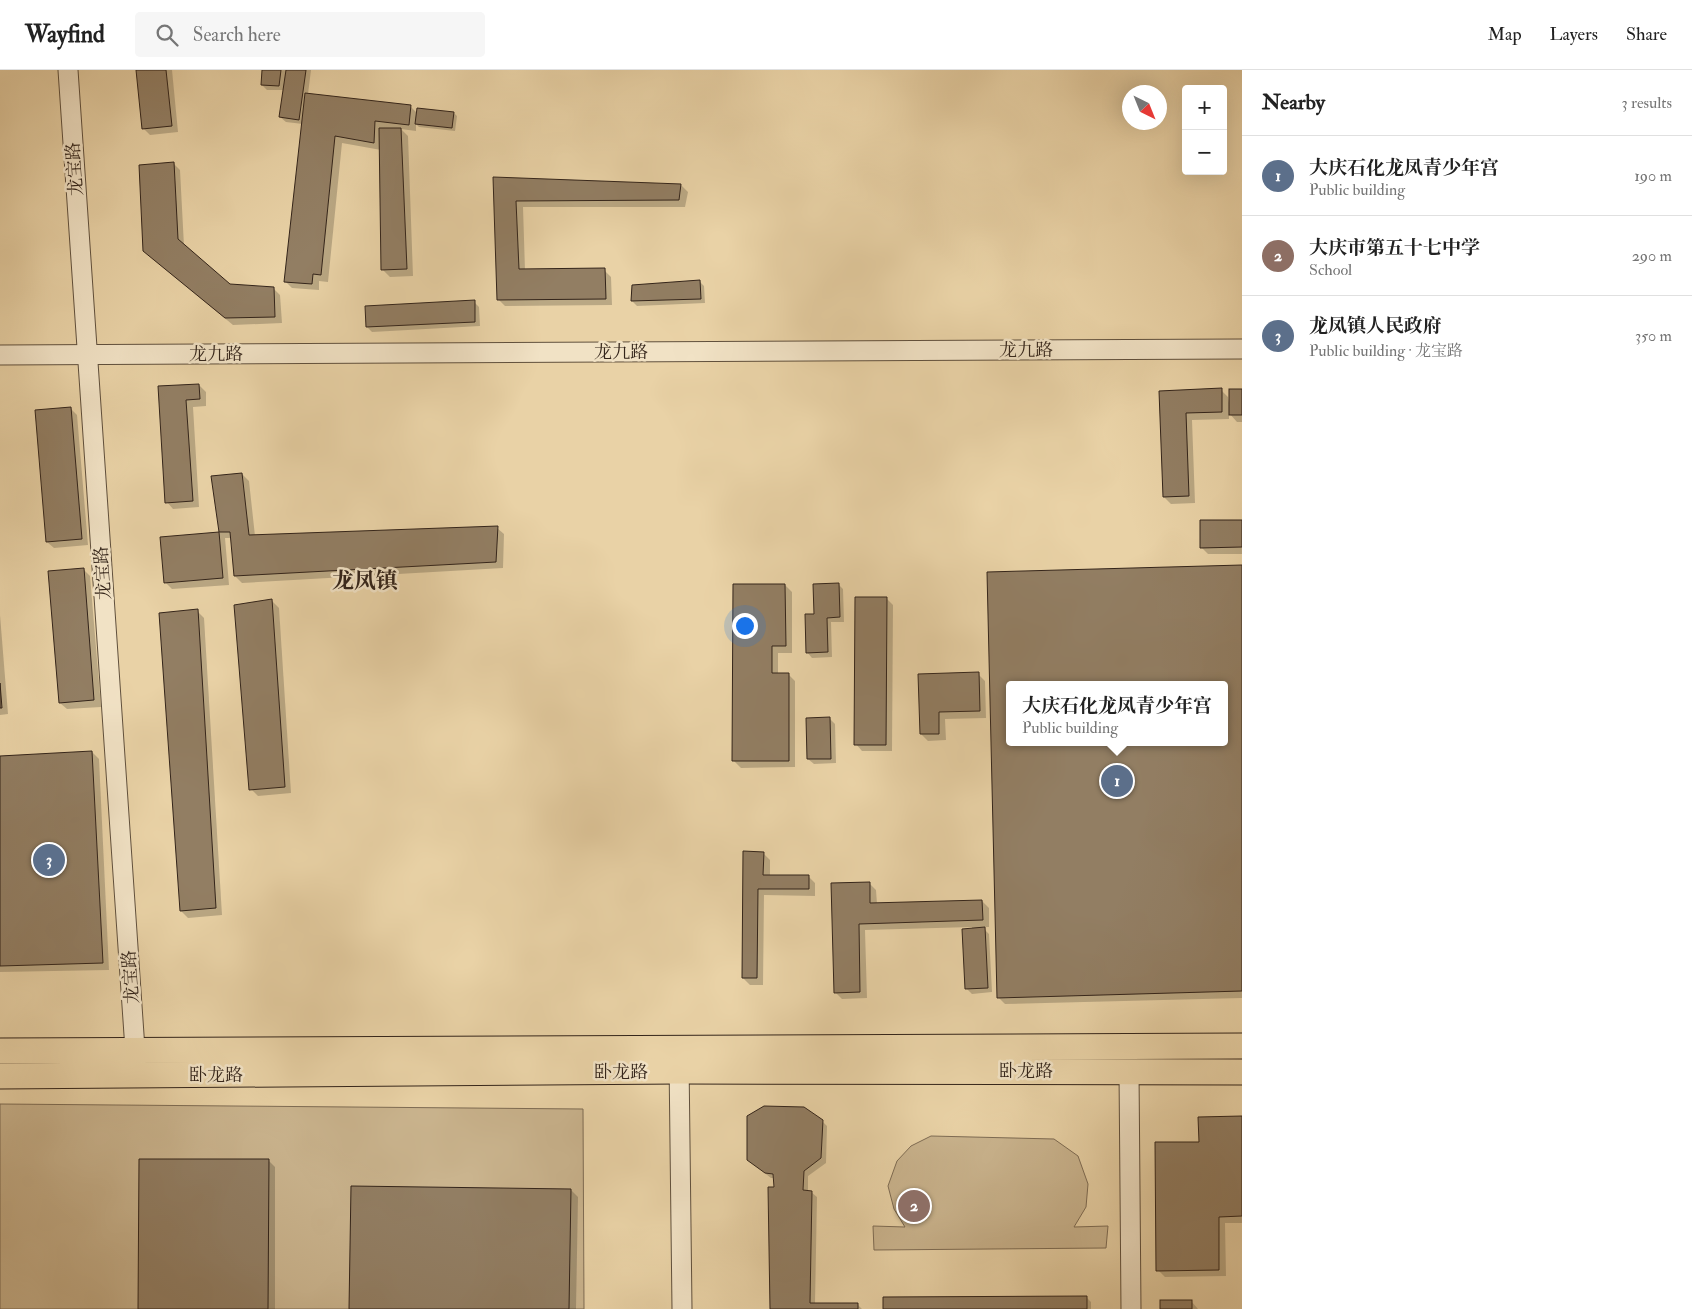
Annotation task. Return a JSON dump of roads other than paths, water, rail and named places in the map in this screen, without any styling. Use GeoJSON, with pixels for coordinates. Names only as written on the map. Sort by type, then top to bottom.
{"type":"FeatureCollection","features":[{"type":"Feature","properties":{"kind":"main road","name":"卧龙路"},"geometry":{"type":"LineString","coordinates":[[0,1076],[137,1075],[1242,1046]]}},
{"type":"Feature","properties":{"kind":"main road","name":"卧龙路"},"geometry":{"type":"LineString","coordinates":[[0,1051],[136,1051],[679,1060],[1242,1072]]}},
{"type":"Feature","properties":{"kind":"street","name":"龙宝路"},"geometry":{"type":"LineString","coordinates":[[68,70],[137,1075]]}},
{"type":"Feature","properties":{"kind":"street","name":"龙九路"},"geometry":{"type":"LineString","coordinates":[[0,355],[1242,349]]}},
{"type":"Feature","properties":{"kind":"street"},"geometry":{"type":"LineString","coordinates":[[679,1060],[682,1309]]}},
{"type":"Feature","properties":{"kind":"street"},"geometry":{"type":"LineString","coordinates":[[1129,1071],[1131,1309]]}},
{"type":"Feature","properties":{"kind":"place","name":"大庆石化龙凤青少年宫"},"geometry":{"type":"Point","coordinates":[1117,781]}},
{"type":"Feature","properties":{"kind":"place","name":"龙凤镇人民政府"},"geometry":{"type":"Point","coordinates":[49,860]}},
{"type":"Feature","properties":{"kind":"place","name":"大庆市第五十七中学"},"geometry":{"type":"Point","coordinates":[914,1206]}},
{"type":"Feature","properties":{"kind":"district","name":"龙凤镇"},"geometry":{"type":"Point","coordinates":[365,581]}}]}
